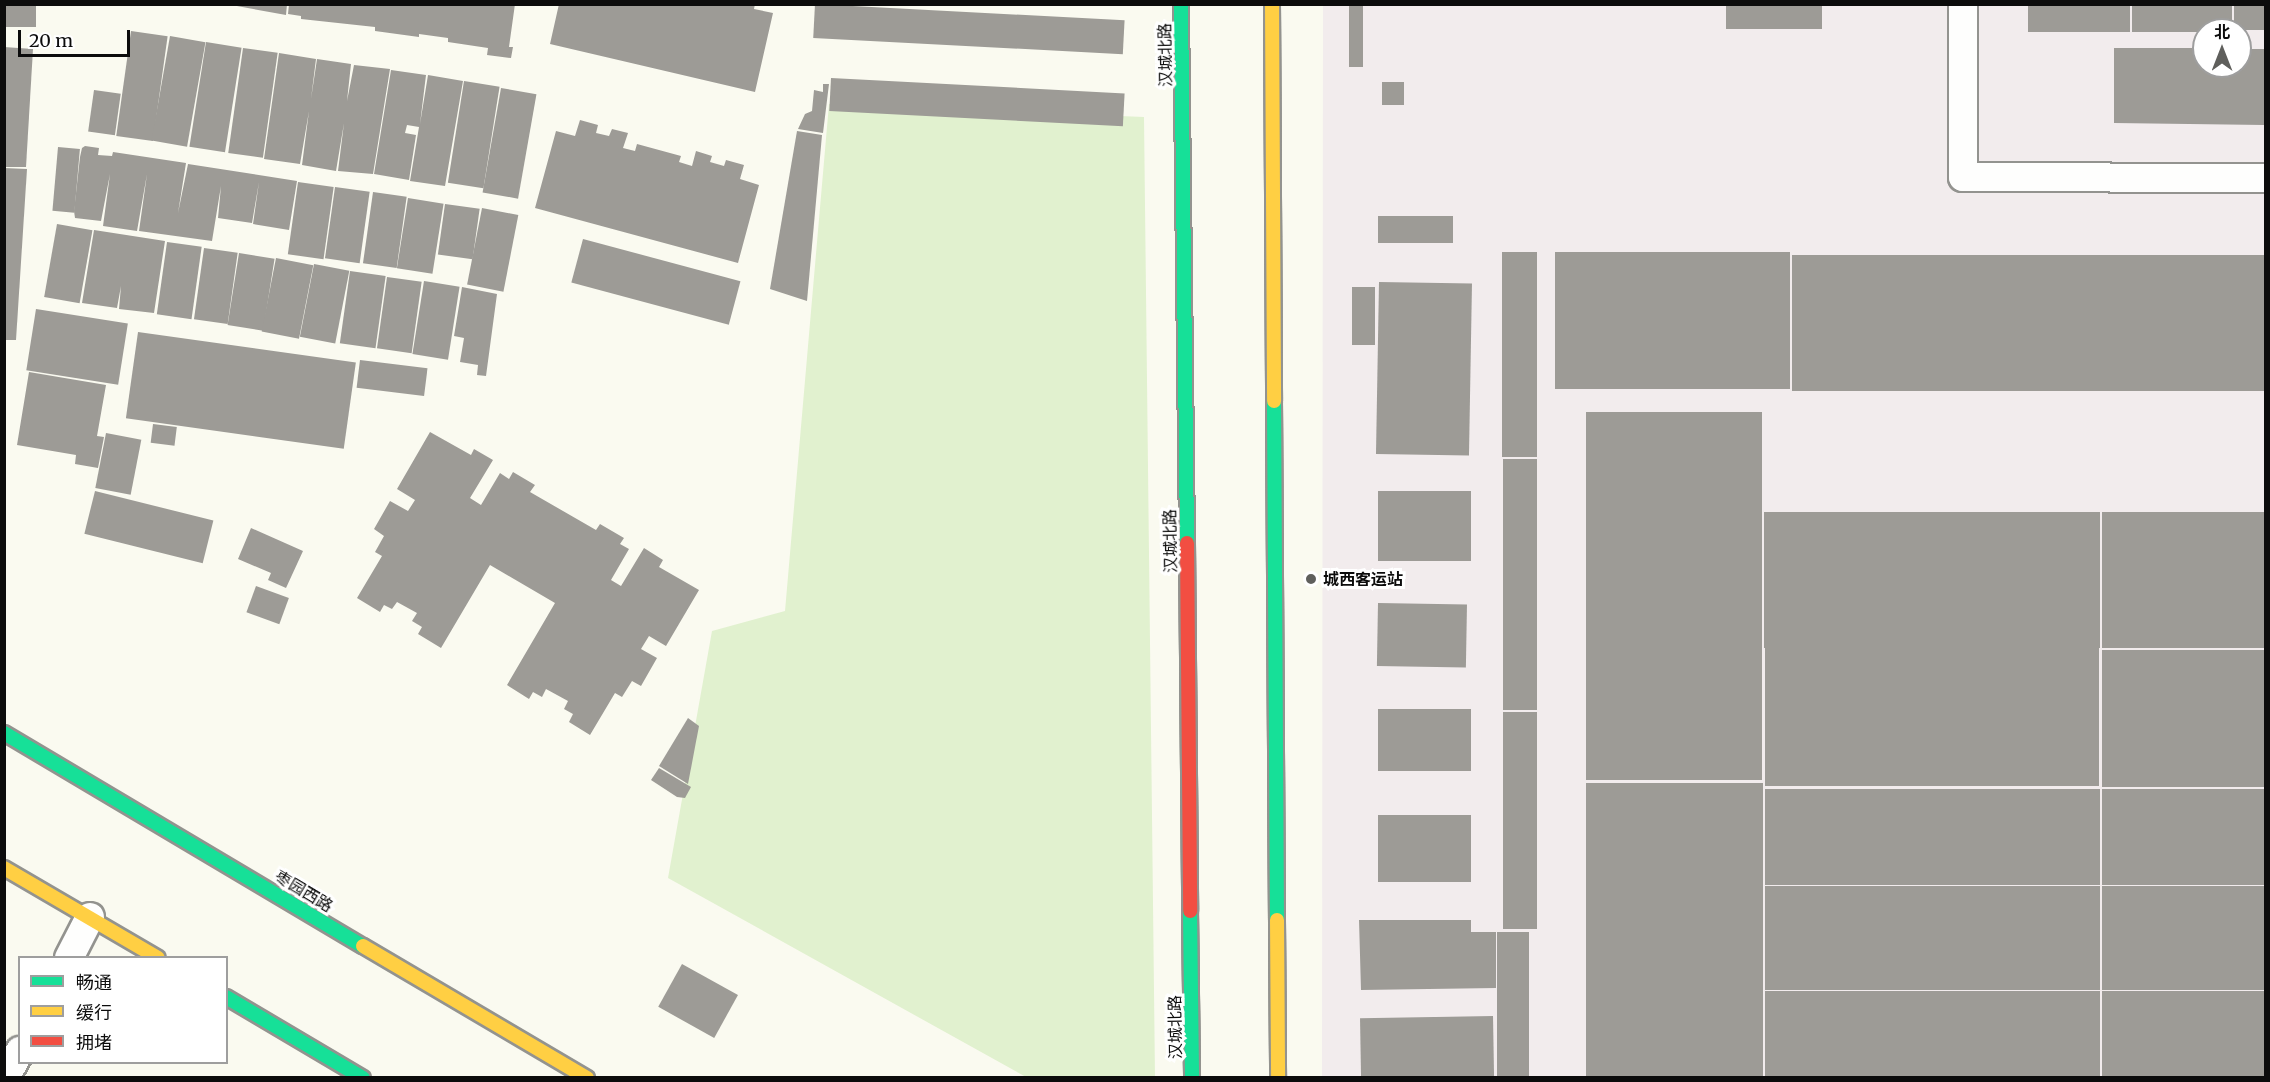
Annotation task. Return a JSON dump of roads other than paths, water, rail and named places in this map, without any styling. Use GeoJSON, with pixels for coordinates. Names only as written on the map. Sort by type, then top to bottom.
{"type":"FeatureCollection","features":[{"type":"Feature","properties":{"kind":"main road","name":"汉城北路"},"geometry":{"type":"LineString","coordinates":[[1181,4],[1192,1077]]}},
{"type":"Feature","properties":{"kind":"main road"},"geometry":{"type":"LineString","coordinates":[[1272,4],[1278,1077]]}},
{"type":"Feature","properties":{"kind":"main road","name":"枣园西路"},"geometry":{"type":"LineString","coordinates":[[4,733],[588,1077]]}},
{"type":"Feature","properties":{"kind":"main road"},"geometry":{"type":"LineString","coordinates":[[4,868],[156,956]]}},
{"type":"Feature","properties":{"kind":"main road"},"geometry":{"type":"LineString","coordinates":[[228,998],[363,1077]]}},
{"type":"Feature","properties":{"kind":"street"},"geometry":{"type":"LineString","coordinates":[[1963,4],[1963,177],[2265,178]]}},
{"type":"Feature","properties":{"kind":"street"},"geometry":{"type":"LineString","coordinates":[[70,956],[90,918]]}},
{"type":"Feature","properties":{"kind":"street"},"geometry":{"type":"LineString","coordinates":[[5,1077],[18,1054]]}},
{"type":"Feature","properties":{"kind":"place","name":"城西客运站"},"geometry":{"type":"Point","coordinates":[1311,579]}}]}
